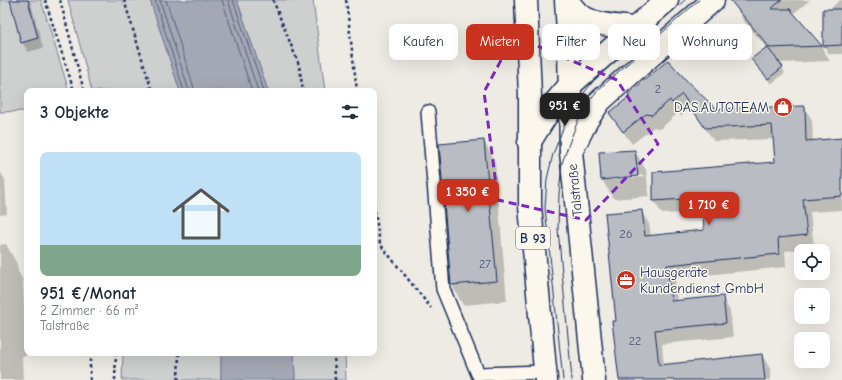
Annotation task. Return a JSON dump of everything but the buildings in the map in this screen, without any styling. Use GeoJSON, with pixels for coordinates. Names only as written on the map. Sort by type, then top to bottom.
{"type":"FeatureCollection","features":[{"type":"Feature","properties":{"kind":"main road","name":"B 93"},"geometry":{"type":"LineString","coordinates":[[526,0],[530,96],[530,206],[546,376]]}},
{"type":"Feature","properties":{"kind":"main road"},"geometry":{"type":"LineString","coordinates":[[567,0],[583,18],[596,24],[608,25]]}},
{"type":"Feature","properties":{"kind":"main road","name":"Talstraße"},"geometry":{"type":"LineString","coordinates":[[567,0],[569,86],[561,109],[571,152],[594,380]]}},
{"type":"Feature","properties":{"kind":"main road"},"geometry":{"type":"LineString","coordinates":[[639,24],[667,0]]}},
{"type":"Feature","properties":{"kind":"main road"},"geometry":{"type":"LineString","coordinates":[[571,152],[587,120],[600,101],[713,0]]}},
{"type":"Feature","properties":{"kind":"main road"},"geometry":{"type":"LineString","coordinates":[[569,86],[608,51]]}},
{"type":"Feature","properties":{"kind":"main road"},"geometry":{"type":"LineString","coordinates":[[530,96],[561,109],[583,108],[600,101]]}},
{"type":"Feature","properties":{"kind":"main road"},"geometry":{"type":"LineString","coordinates":[[529,143],[561,109]]}},
{"type":"Feature","properties":{"kind":"lane"},"geometry":{"type":"LineString","coordinates":[[428,112],[443,289],[478,377],[546,376]]}},
{"type":"Feature","properties":{"kind":"path"},"geometry":{"type":"LineString","coordinates":[[45,0],[73,88]]}},
{"type":"Feature","properties":{"kind":"path"},"geometry":{"type":"LineString","coordinates":[[60,0],[83,88]]}},
{"type":"Feature","properties":{"kind":"path"},"geometry":{"type":"LineString","coordinates":[[124,0],[151,88]]}},
{"type":"Feature","properties":{"kind":"path"},"geometry":{"type":"LineString","coordinates":[[272,0],[299,65],[303,88]]}},
{"type":"Feature","properties":{"kind":"path"},"geometry":{"type":"LineString","coordinates":[[346,0],[357,88]]}},
{"type":"Feature","properties":{"kind":"path"},"geometry":{"type":"LineString","coordinates":[[377,224],[380,244],[433,312]]}},
{"type":"Feature","properties":{"kind":"path"},"geometry":{"type":"LineString","coordinates":[[90,356],[90,380]]}},
{"type":"Feature","properties":{"kind":"path"},"geometry":{"type":"LineString","coordinates":[[115,380],[116,356]]}},
{"type":"Feature","properties":{"kind":"path"},"geometry":{"type":"LineString","coordinates":[[178,380],[179,356]]}},
{"type":"Feature","properties":{"kind":"path"},"geometry":{"type":"LineString","coordinates":[[334,356],[335,380]]}},
{"type":"Feature","properties":{"kind":"highlighted area"},"geometry":{"type":"Polygon","coordinates":[[[514,36],[617,80],[658,144],[586,220],[498,200],[484,92],[514,36]]]}},
{"type":"Feature","properties":{"kind":"shaded area"},"geometry":{"type":"Polygon","coordinates":[[[0,0],[41,0],[68,88],[24,88],[24,111],[0,112],[0,0]]]}},
{"type":"Feature","properties":{"kind":"shaded area"},"geometry":{"type":"Polygon","coordinates":[[[68,0],[150,0],[179,88],[91,88],[68,0]]]}},
{"type":"Feature","properties":{"kind":"shaded area"},"geometry":{"type":"Polygon","coordinates":[[[237,0],[313,0],[325,88],[267,88],[237,0]]]}},
{"type":"Feature","properties":{"kind":"shaded area"},"geometry":{"type":"Polygon","coordinates":[[[123,356],[221,356],[221,380],[122,380],[123,356]]]}},
{"type":"Feature","properties":{"kind":"shaded area"},"geometry":{"type":"Polygon","coordinates":[[[294,356],[345,356],[346,380],[295,380],[294,356]]]}},
{"type":"Feature","properties":{"kind":"water"},"geometry":{"type":"Polygon","coordinates":[[[150,0],[237,0],[267,88],[179,88],[150,0]]]}},
{"type":"Feature","properties":{"kind":"water"},"geometry":{"type":"Polygon","coordinates":[[[221,356],[294,356],[295,380],[221,380],[221,356]]]}},
{"type":"Feature","properties":{"kind":"tram line"},"geometry":{"type":"LineString","coordinates":[[563,380],[545,208],[547,179],[553,154],[570,111],[594,80],[685,0]]}},
{"type":"Feature","properties":{"kind":"tram line"},"geometry":{"type":"LineString","coordinates":[[572,380],[558,229],[562,163],[583,108],[599,89],[699,0]]}},
{"type":"Feature","properties":{"kind":"place","name":"DAS.AUTOTEAM"},"geometry":{"type":"Point","coordinates":[783,107]}},
{"type":"Feature","properties":{"kind":"place","name":"Hausgeräte Kundendienst GmbH"},"geometry":{"type":"Point","coordinates":[626,280]}}]}
